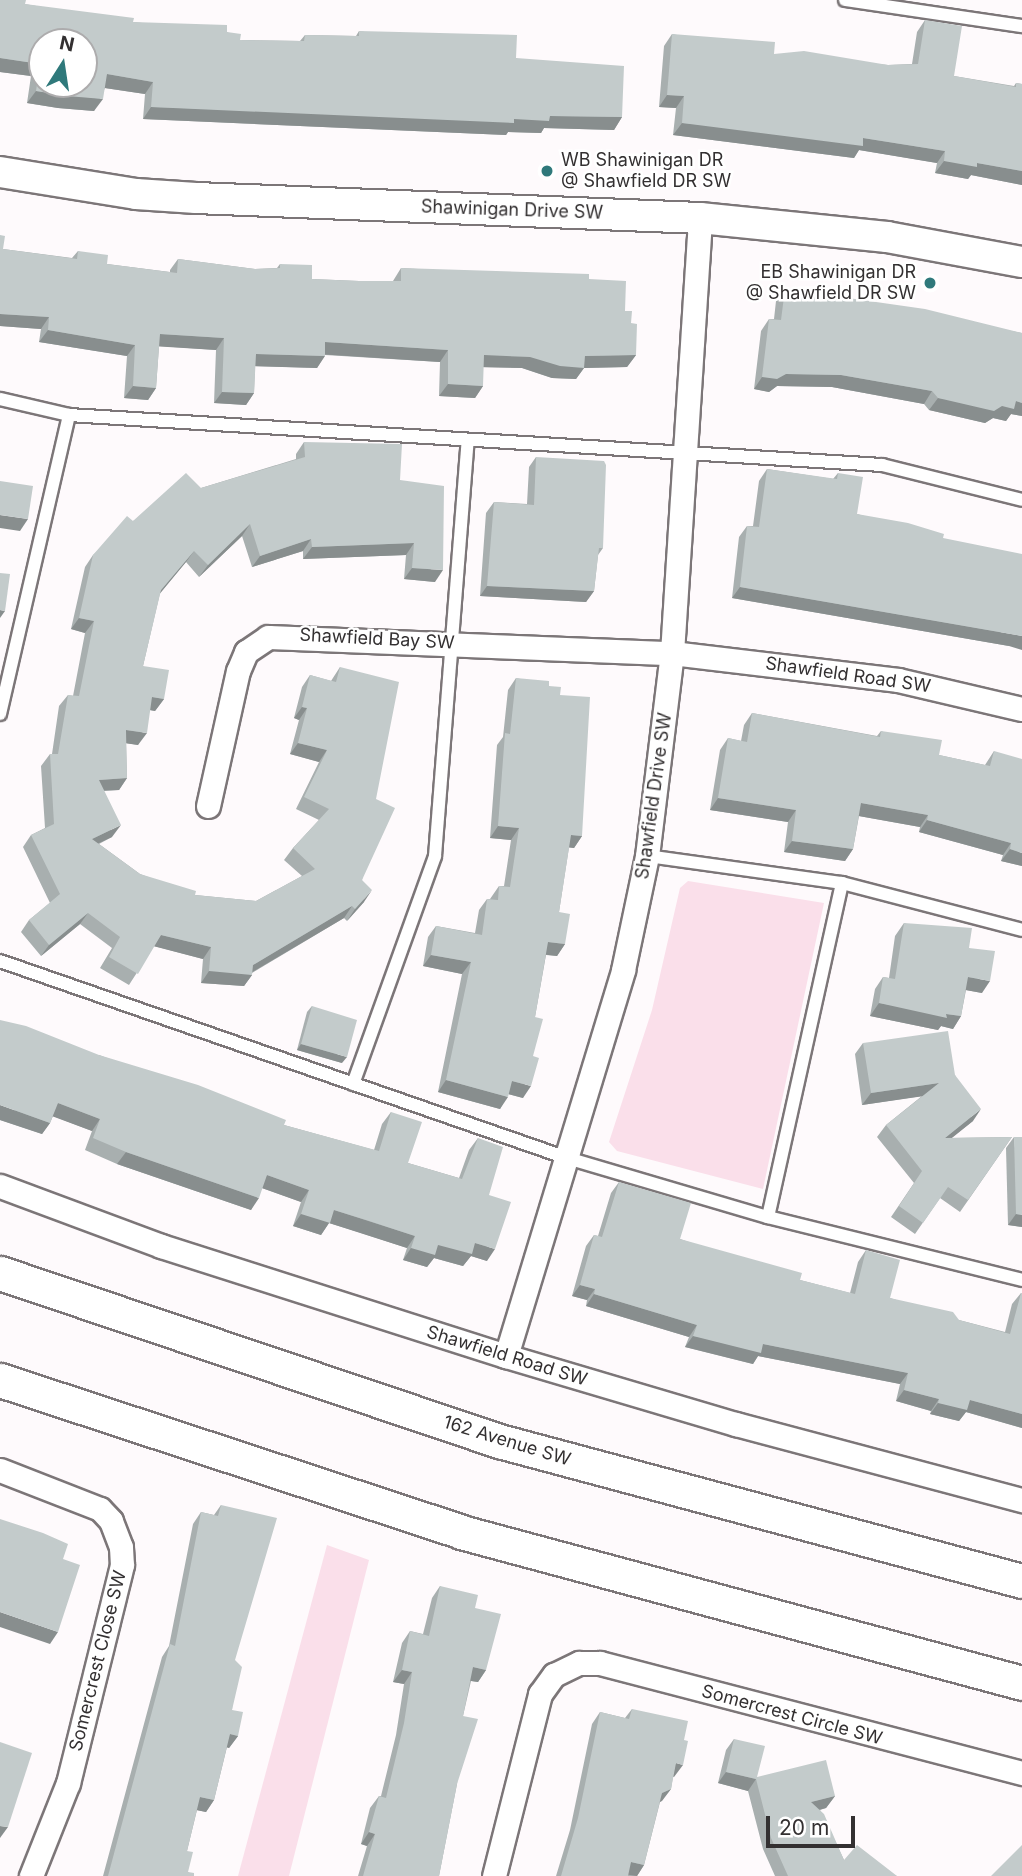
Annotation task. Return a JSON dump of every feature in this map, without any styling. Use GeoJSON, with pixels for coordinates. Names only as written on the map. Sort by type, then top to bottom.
{"type":"FeatureCollection","features":[{"type":"Feature","properties":{"kind":"main road","name":"162 Avenue SW"},"geometry":{"type":"LineString","coordinates":[[0,1273],[499,1441],[1022,1581]]}},
{"type":"Feature","properties":{"kind":"main road"},"geometry":{"type":"LineString","coordinates":[[0,1380],[461,1532],[1022,1684]]}},
{"type":"Feature","properties":{"kind":"street","name":"Shawinigan Drive SW"},"geometry":{"type":"LineString","coordinates":[[0,172],[136,194],[196,198],[700,218],[887,237],[1022,262]]}},
{"type":"Feature","properties":{"kind":"street","name":"Shawfield Drive SW"},"geometry":{"type":"LineString","coordinates":[[506,1356],[622,970],[647,856],[673,653],[682,453],[700,218]]}},
{"type":"Feature","properties":{"kind":"street","name":"Shawfield Bay SW"},"geometry":{"type":"LineString","coordinates":[[208,806],[237,671],[255,642],[290,635],[673,653]]}},
{"type":"Feature","properties":{"kind":"street","name":"Shawfield Road SW"},"geometry":{"type":"LineString","coordinates":[[673,653],[898,680],[1022,709]]}},
{"type":"Feature","properties":{"kind":"street","name":"Shawfield Road SW"},"geometry":{"type":"LineString","coordinates":[[0,1186],[161,1245],[506,1356],[736,1424],[1022,1500]]}},
{"type":"Feature","properties":{"kind":"street","name":"Somercrest Close SW"},"geometry":{"type":"LineString","coordinates":[[0,1470],[100,1509],[111,1521],[121,1547],[122,1565],[68,1783],[31,1876]]}},
{"type":"Feature","properties":{"kind":"street","name":"Somercrest Circle SW"},"geometry":{"type":"LineString","coordinates":[[494,1876],[540,1694],[563,1669],[600,1663],[1022,1773]]}},
{"type":"Feature","properties":{"kind":"lane"},"geometry":{"type":"LineString","coordinates":[[845,0],[1022,26]]}},
{"type":"Feature","properties":{"kind":"lane"},"geometry":{"type":"LineString","coordinates":[[0,399],[69,415],[882,465],[1022,500]]}},
{"type":"Feature","properties":{"kind":"lane"},"geometry":{"type":"LineString","coordinates":[[0,714],[69,415]]}},
{"type":"Feature","properties":{"kind":"lane"},"geometry":{"type":"LineString","coordinates":[[353,1084],[435,856],[468,441]]}},
{"type":"Feature","properties":{"kind":"lane"},"geometry":{"type":"LineString","coordinates":[[647,856],[842,883],[1022,930]]}},
{"type":"Feature","properties":{"kind":"lane"},"geometry":{"type":"LineString","coordinates":[[768,1217],[842,883]]}},
{"type":"Feature","properties":{"kind":"lane"},"geometry":{"type":"LineString","coordinates":[[0,961],[567,1158],[768,1217],[1022,1280]]}},
{"type":"Feature","properties":{"kind":"shaded area"},"geometry":{"type":"Polygon","coordinates":[[[688,881],[824,903],[763,1189],[617,1151],[609,1142],[652,1010],[680,888],[688,881]]]}},
{"type":"Feature","properties":{"kind":"shaded area"},"geometry":{"type":"Polygon","coordinates":[[[327,1545],[369,1560],[289,1876],[238,1876],[327,1545]]]}},
{"type":"Feature","properties":{"kind":"building"},"geometry":{"type":"Polygon","coordinates":[[[0,0],[26,0],[25,4],[134,18],[133,22],[227,25],[227,32],[241,34],[240,40],[304,41],[305,35],[359,36],[359,31],[517,35],[516,58],[624,66],[622,117],[550,116],[549,121],[514,119],[514,123],[151,107],[153,82],[107,74],[103,99],[91,98],[98,98],[98,28],[28,28],[28,62],[0,58],[0,0]]]}},
{"type":"Feature","properties":{"kind":"building"},"geometry":{"type":"Polygon","coordinates":[[[925,20],[962,26],[954,76],[1016,87],[1016,83],[1022,84],[1022,171],[977,163],[977,167],[944,161],[945,151],[863,138],[863,146],[682,123],[684,96],[667,95],[672,34],[775,42],[774,54],[804,51],[888,65],[918,64],[925,20]]]}},
{"type":"Feature","properties":{"kind":"building"},"geometry":{"type":"Polygon","coordinates":[[[0,235],[5,236],[3,249],[77,259],[78,251],[108,255],[107,264],[177,273],[178,259],[255,269],[280,268],[280,264],[312,265],[312,279],[359,281],[401,281],[401,268],[589,274],[589,279],[626,281],[625,311],[632,311],[631,323],[637,324],[636,355],[585,356],[584,368],[560,366],[530,357],[484,355],[483,386],[448,384],[448,350],[325,342],[325,356],[256,354],[254,393],[222,392],[224,338],[160,334],[156,388],[133,386],[135,345],[48,330],[49,317],[0,314],[0,235]]]}},
{"type":"Feature","properties":{"kind":"building"},"geometry":{"type":"Polygon","coordinates":[[[785,289],[925,309],[1022,333],[1022,403],[1016,401],[1014,409],[1002,406],[994,411],[938,398],[932,391],[841,375],[786,374],[777,379],[762,377],[769,319],[781,320],[785,289]]]}},
{"type":"Feature","properties":{"kind":"building"},"geometry":{"type":"Polygon","coordinates":[[[304,442],[402,444],[400,480],[444,486],[443,570],[412,568],[414,543],[312,547],[311,539],[260,556],[250,524],[208,565],[194,551],[161,590],[143,666],[169,670],[164,699],[152,697],[147,733],[126,730],[127,778],[99,780],[121,825],[92,839],[140,874],[196,891],[195,895],[256,901],[315,869],[293,848],[329,809],[304,797],[327,750],[298,743],[307,708],[302,707],[310,675],[336,682],[340,667],[399,682],[376,799],[395,808],[362,880],[372,890],[355,909],[352,906],[253,965],[252,975],[209,971],[211,947],[161,935],[138,974],[109,957],[120,937],[88,913],[49,945],[29,920],[60,894],[31,835],[54,824],[50,754],[58,754],[68,695],[79,696],[94,621],[79,618],[93,555],[127,516],[133,521],[186,473],[201,488],[305,457],[304,442]]]}},
{"type":"Feature","properties":{"kind":"building"},"geometry":{"type":"Polygon","coordinates":[[[536,457],[604,461],[606,465],[603,548],[599,548],[594,591],[487,586],[494,502],[534,505],[536,457]]]}},
{"type":"Feature","properties":{"kind":"building"},"geometry":{"type":"Polygon","coordinates":[[[767,469],[837,479],[838,473],[863,477],[857,514],[908,523],[944,534],[943,538],[1022,554],[1022,636],[740,587],[747,526],[759,527],[767,469]]]}},
{"type":"Feature","properties":{"kind":"building"},"geometry":{"type":"Polygon","coordinates":[[[0,481],[33,486],[28,519],[0,515],[0,481]]]}},
{"type":"Feature","properties":{"kind":"building"},"geometry":{"type":"Polygon","coordinates":[[[0,573],[10,574],[5,611],[0,610],[0,573]]]}},
{"type":"Feature","properties":{"kind":"building"},"geometry":{"type":"Polygon","coordinates":[[[516,678],[549,681],[549,686],[561,687],[560,695],[590,697],[582,836],[571,835],[559,912],[570,914],[565,944],[548,942],[535,1017],[543,1019],[533,1056],[539,1058],[531,1086],[512,1081],[508,1097],[446,1080],[471,962],[431,955],[436,926],[482,935],[487,899],[498,900],[499,886],[510,887],[519,828],[498,826],[505,733],[510,734],[516,678]]]}},
{"type":"Feature","properties":{"kind":"building"},"geometry":{"type":"Polygon","coordinates":[[[752,713],[880,737],[881,731],[942,740],[939,755],[990,766],[994,751],[1022,759],[1022,853],[1010,849],[1011,843],[927,820],[928,815],[861,803],[853,849],[792,841],[796,810],[718,798],[728,738],[747,742],[752,713]]]}},
{"type":"Feature","properties":{"kind":"building"},"geometry":{"type":"Polygon","coordinates":[[[904,923],[972,928],[969,948],[995,951],[990,981],[968,977],[961,1016],[946,1014],[947,1018],[879,1003],[883,977],[895,979],[904,923]]]}},
{"type":"Feature","properties":{"kind":"building"},"geometry":{"type":"Polygon","coordinates":[[[312,1006],[357,1020],[347,1057],[301,1044],[312,1006]]]}},
{"type":"Feature","properties":{"kind":"building"},"geometry":{"type":"Polygon","coordinates":[[[0,1020],[26,1026],[99,1055],[198,1085],[286,1120],[284,1125],[379,1151],[391,1112],[422,1122],[408,1163],[462,1179],[478,1138],[503,1147],[489,1195],[511,1202],[495,1249],[475,1243],[472,1254],[438,1245],[435,1255],[411,1248],[415,1236],[334,1210],[330,1223],[301,1214],[309,1190],[267,1175],[259,1198],[93,1138],[100,1119],[58,1103],[50,1123],[0,1105],[0,1020]]]}},
{"type":"Feature","properties":{"kind":"building"},"geometry":{"type":"Polygon","coordinates":[[[948,1031],[955,1075],[981,1109],[945,1138],[1012,1137],[968,1200],[948,1187],[923,1223],[899,1206],[922,1171],[886,1125],[939,1083],[871,1093],[863,1043],[948,1031]]]}},
{"type":"Feature","properties":{"kind":"building"},"geometry":{"type":"Polygon","coordinates":[[[1014,1137],[1022,1137],[1022,1215],[1016,1214],[1014,1137]]]}},
{"type":"Feature","properties":{"kind":"building"},"geometry":{"type":"Polygon","coordinates":[[[619,1182],[691,1203],[680,1239],[802,1273],[800,1280],[855,1294],[866,1250],[900,1260],[890,1298],[953,1312],[959,1320],[1010,1334],[1022,1293],[1022,1414],[970,1400],[967,1410],[938,1403],[939,1399],[904,1390],[908,1373],[763,1344],[761,1353],[693,1336],[697,1325],[594,1294],[595,1289],[580,1285],[594,1235],[602,1237],[619,1182]]]}},
{"type":"Feature","properties":{"kind":"building"},"geometry":{"type":"Polygon","coordinates":[[[221,1505],[277,1518],[235,1660],[242,1667],[232,1710],[243,1712],[238,1736],[230,1734],[214,1800],[200,1797],[187,1851],[193,1852],[188,1872],[194,1873],[194,1876],[108,1876],[170,1644],[175,1646],[201,1512],[218,1516],[221,1505]]]}},
{"type":"Feature","properties":{"kind":"building"},"geometry":{"type":"Polygon","coordinates":[[[0,1519],[68,1544],[63,1559],[80,1565],[58,1632],[0,1612],[0,1519]]]}},
{"type":"Feature","properties":{"kind":"building"},"geometry":{"type":"Polygon","coordinates":[[[440,1586],[478,1595],[475,1608],[501,1614],[486,1670],[473,1667],[463,1716],[478,1719],[457,1784],[439,1876],[363,1876],[375,1834],[369,1832],[379,1796],[386,1798],[404,1723],[412,1672],[402,1670],[410,1631],[429,1636],[440,1586]]]}},
{"type":"Feature","properties":{"kind":"building"},"geometry":{"type":"Polygon","coordinates":[[[632,1709],[688,1721],[684,1740],[688,1741],[683,1765],[676,1763],[671,1789],[662,1793],[644,1865],[631,1862],[628,1876],[561,1876],[578,1818],[600,1712],[629,1719],[632,1709]]]}},
{"type":"Feature","properties":{"kind":"building"},"geometry":{"type":"Polygon","coordinates":[[[734,1739],[765,1746],[757,1777],[826,1760],[835,1796],[811,1802],[824,1814],[844,1860],[857,1845],[897,1876],[788,1876],[771,1838],[756,1779],[726,1772],[734,1739]]]}},
{"type":"Feature","properties":{"kind":"building"},"geometry":{"type":"Polygon","coordinates":[[[0,1742],[32,1753],[8,1827],[0,1826],[0,1742]]]}},
{"type":"Feature","properties":{"kind":"building"},"geometry":{"type":"Polygon","coordinates":[[[1022,1845],[1022,1876],[991,1876],[1022,1845]]]}},
{"type":"Feature","properties":{"kind":"place","name":"WB Shawinigan DR @ Shawfield DR SW"},"geometry":{"type":"Point","coordinates":[547,171]}},
{"type":"Feature","properties":{"kind":"place","name":"EB Shawinigan DR @ Shawfield DR SW"},"geometry":{"type":"Point","coordinates":[930,283]}}]}
